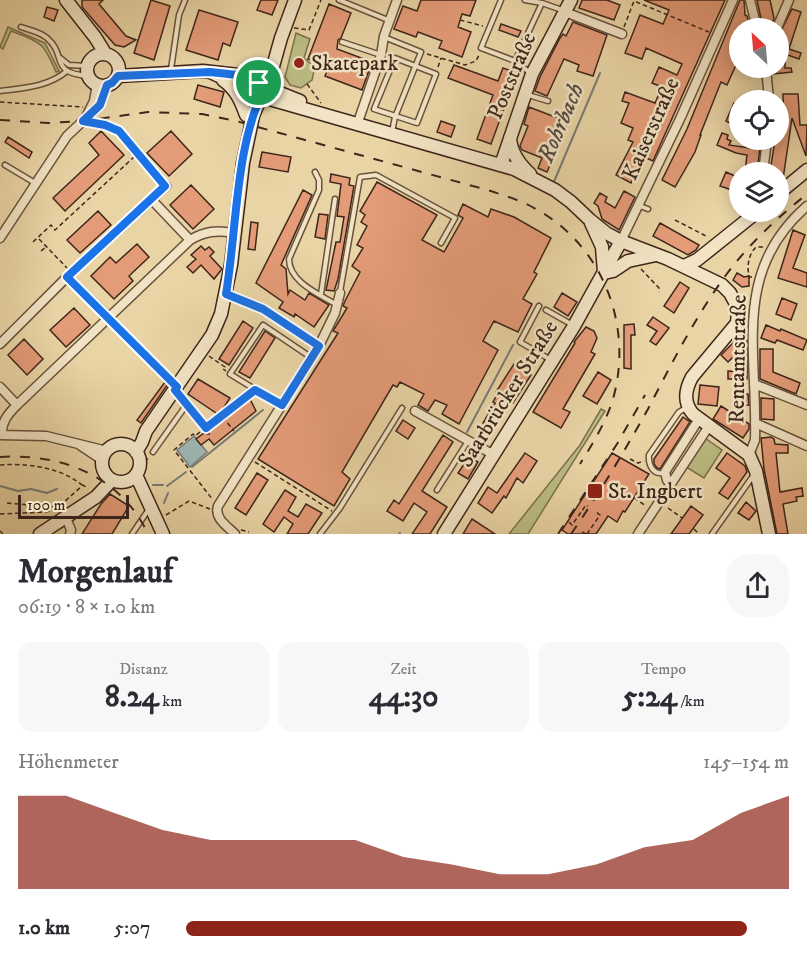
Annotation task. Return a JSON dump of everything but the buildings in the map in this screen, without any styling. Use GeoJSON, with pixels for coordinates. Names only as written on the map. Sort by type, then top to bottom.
{"type":"FeatureCollection","features":[{"type":"Feature","properties":{"kind":"main road"},"geometry":{"type":"LineString","coordinates":[[132,449],[139,466],[132,478],[120,482],[109,477],[102,468],[104,455],[114,446],[132,449],[142,442],[146,431],[176,389],[216,325],[226,294],[249,116],[295,0]]}},
{"type":"Feature","properties":{"kind":"main road","name":"Poststraße"},"geometry":{"type":"LineString","coordinates":[[501,165],[532,74],[571,0]]}},
{"type":"Feature","properties":{"kind":"main road"},"geometry":{"type":"LineString","coordinates":[[69,1],[95,37],[97,70],[112,83],[119,71],[114,57],[97,70]]}},
{"type":"Feature","properties":{"kind":"main road"},"geometry":{"type":"LineString","coordinates":[[119,71],[210,72],[247,76],[273,100],[501,165],[541,183],[571,202],[590,220],[621,241],[684,266],[722,285],[733,298],[738,317],[733,330],[692,377],[685,393],[688,408],[704,423],[749,455],[756,471],[769,534]]}},
{"type":"Feature","properties":{"kind":"main road"},"geometry":{"type":"LineString","coordinates":[[210,72],[230,85],[249,116]]}},
{"type":"Feature","properties":{"kind":"main road"},"geometry":{"type":"LineString","coordinates":[[260,89],[318,109],[342,121]]}},
{"type":"Feature","properties":{"kind":"main road"},"geometry":{"type":"LineString","coordinates":[[249,116],[273,100]]}},
{"type":"Feature","properties":{"kind":"main road","name":"Poststraße"},"geometry":{"type":"LineString","coordinates":[[510,137],[510,146],[517,160],[541,183]]}},
{"type":"Feature","properties":{"kind":"main road"},"geometry":{"type":"LineString","coordinates":[[789,185],[807,170]]}},
{"type":"Feature","properties":{"kind":"main road"},"geometry":{"type":"LineString","coordinates":[[590,220],[602,248],[604,273],[613,271],[628,261],[657,255]]}},
{"type":"Feature","properties":{"kind":"main road"},"geometry":{"type":"LineString","coordinates":[[684,266],[695,261],[745,222]]}},
{"type":"Feature","properties":{"kind":"main road","name":"Kaiserstraße"},"geometry":{"type":"LineString","coordinates":[[604,273],[621,241]]}},
{"type":"Feature","properties":{"kind":"main road","name":"Saarbrücker Straße"},"geometry":{"type":"LineString","coordinates":[[444,534],[574,326],[604,273]]}},
{"type":"Feature","properties":{"kind":"main road"},"geometry":{"type":"LineString","coordinates":[[81,505],[87,489],[109,477]]}},
{"type":"Feature","properties":{"kind":"main road"},"geometry":{"type":"LineString","coordinates":[[40,534],[96,497],[109,477]]}},
{"type":"Feature","properties":{"kind":"main road"},"geometry":{"type":"LineString","coordinates":[[132,478],[136,490],[148,502],[164,534]]}},
{"type":"Feature","properties":{"kind":"street"},"geometry":{"type":"LineString","coordinates":[[357,125],[381,55],[384,36],[396,0]]}},
{"type":"Feature","properties":{"kind":"street","name":"Kaiserstraße"},"geometry":{"type":"LineString","coordinates":[[621,241],[644,208],[716,35],[733,0]]}},
{"type":"Feature","properties":{"kind":"street"},"geometry":{"type":"LineString","coordinates":[[750,0],[754,18]]}},
{"type":"Feature","properties":{"kind":"street"},"geometry":{"type":"LineString","coordinates":[[781,18],[789,0]]}},
{"type":"Feature","properties":{"kind":"street"},"geometry":{"type":"LineString","coordinates":[[565,12],[622,34]]}},
{"type":"Feature","properties":{"kind":"street"},"geometry":{"type":"LineString","coordinates":[[83,121],[91,108],[97,70]]}},
{"type":"Feature","properties":{"kind":"street"},"geometry":{"type":"LineString","coordinates":[[0,238],[67,136],[100,105],[97,70]]}},
{"type":"Feature","properties":{"kind":"street"},"geometry":{"type":"LineString","coordinates":[[0,344],[165,186]]}},
{"type":"Feature","properties":{"kind":"street"},"geometry":{"type":"LineString","coordinates":[[151,199],[190,240]]}},
{"type":"Feature","properties":{"kind":"street","name":"Rentamtstraße"},"geometry":{"type":"LineString","coordinates":[[749,455],[755,440],[753,318],[758,280],[771,249],[782,232],[807,206]]}},
{"type":"Feature","properties":{"kind":"street"},"geometry":{"type":"LineString","coordinates":[[104,455],[78,444],[46,436],[1,435],[4,420],[190,240],[212,231],[234,233]]}},
{"type":"Feature","properties":{"kind":"street"},"geometry":{"type":"LineString","coordinates":[[70,275],[108,317]]}},
{"type":"Feature","properties":{"kind":"street"},"geometry":{"type":"LineString","coordinates":[[238,532],[218,517],[217,509],[319,346],[340,293]]}},
{"type":"Feature","properties":{"kind":"street"},"geometry":{"type":"LineString","coordinates":[[226,294],[263,309],[319,346]]}},
{"type":"Feature","properties":{"kind":"street"},"geometry":{"type":"LineString","coordinates":[[754,384],[807,405]]}},
{"type":"Feature","properties":{"kind":"street"},"geometry":{"type":"LineString","coordinates":[[0,387],[17,405]]}},
{"type":"Feature","properties":{"kind":"street"},"geometry":{"type":"LineString","coordinates":[[415,411],[494,455]]}},
{"type":"Feature","properties":{"kind":"street"},"geometry":{"type":"LineString","coordinates":[[670,484],[665,472],[704,423]]}},
{"type":"Feature","properties":{"kind":"street"},"geometry":{"type":"LineString","coordinates":[[638,534],[670,484],[704,423]]}},
{"type":"Feature","properties":{"kind":"street"},"geometry":{"type":"LineString","coordinates":[[755,423],[807,446]]}},
{"type":"Feature","properties":{"kind":"street"},"geometry":{"type":"LineString","coordinates":[[66,518],[71,530],[70,534]]}},
{"type":"Feature","properties":{"kind":"lane"},"geometry":{"type":"LineString","coordinates":[[171,73],[171,58],[177,26],[185,0]]}},
{"type":"Feature","properties":{"kind":"lane"},"geometry":{"type":"LineString","coordinates":[[339,0],[389,20]]}},
{"type":"Feature","properties":{"kind":"lane"},"geometry":{"type":"LineString","coordinates":[[501,0],[481,48],[515,61],[532,74]]}},
{"type":"Feature","properties":{"kind":"lane"},"geometry":{"type":"LineString","coordinates":[[525,0],[542,3],[565,12]]}},
{"type":"Feature","properties":{"kind":"lane"},"geometry":{"type":"LineString","coordinates":[[515,61],[542,3]]}},
{"type":"Feature","properties":{"kind":"lane"},"geometry":{"type":"LineString","coordinates":[[21,27],[46,37],[61,66],[67,71]]}},
{"type":"Feature","properties":{"kind":"lane"},"geometry":{"type":"LineString","coordinates":[[384,36],[421,52],[394,117],[392,135]]}},
{"type":"Feature","properties":{"kind":"lane"},"geometry":{"type":"LineString","coordinates":[[342,42],[381,55]]}},
{"type":"Feature","properties":{"kind":"lane"},"geometry":{"type":"LineString","coordinates":[[57,56],[69,65],[97,70]]}},
{"type":"Feature","properties":{"kind":"lane"},"geometry":{"type":"LineString","coordinates":[[395,58],[436,74],[417,123],[374,109],[395,58]]}},
{"type":"Feature","properties":{"kind":"lane"},"geometry":{"type":"LineString","coordinates":[[0,91],[37,87],[67,71],[97,70]]}},
{"type":"Feature","properties":{"kind":"lane"},"geometry":{"type":"LineString","coordinates":[[525,93],[548,101]]}},
{"type":"Feature","properties":{"kind":"lane"},"geometry":{"type":"LineString","coordinates":[[5,165],[36,184]]}},
{"type":"Feature","properties":{"kind":"lane"},"geometry":{"type":"LineString","coordinates":[[315,172],[320,190],[289,265],[294,277],[337,305]]}},
{"type":"Feature","properties":{"kind":"lane"},"geometry":{"type":"LineString","coordinates":[[340,293],[360,177],[376,175],[455,218],[441,243]]}},
{"type":"Feature","properties":{"kind":"lane"},"geometry":{"type":"LineString","coordinates":[[321,294],[335,199]]}},
{"type":"Feature","properties":{"kind":"lane"},"geometry":{"type":"LineString","coordinates":[[539,306],[520,342],[552,360]]}},
{"type":"Feature","properties":{"kind":"lane"},"geometry":{"type":"LineString","coordinates":[[546,310],[574,326]]}},
{"type":"Feature","properties":{"kind":"lane"},"geometry":{"type":"LineString","coordinates":[[282,405],[230,374],[263,325],[312,358]]}},
{"type":"Feature","properties":{"kind":"lane"},"geometry":{"type":"LineString","coordinates":[[176,389],[206,429]]}},
{"type":"Feature","properties":{"kind":"lane"},"geometry":{"type":"LineString","coordinates":[[153,452],[187,404]]}},
{"type":"Feature","properties":{"kind":"lane"},"geometry":{"type":"LineString","coordinates":[[320,534],[402,408]]}},
{"type":"Feature","properties":{"kind":"lane"},"geometry":{"type":"LineString","coordinates":[[665,472],[661,474],[652,469],[649,455],[679,412],[688,408]]}},
{"type":"Feature","properties":{"kind":"lane"},"geometry":{"type":"LineString","coordinates":[[437,490],[468,440]]}},
{"type":"Feature","properties":{"kind":"lane"},"geometry":{"type":"LineString","coordinates":[[712,534],[756,471]]}},
{"type":"Feature","properties":{"kind":"lane"},"geometry":{"type":"LineString","coordinates":[[132,534],[148,502]]}},
{"type":"Feature","properties":{"kind":"path"},"geometry":{"type":"LineString","coordinates":[[282,33],[298,28],[309,30],[321,0]]}},
{"type":"Feature","properties":{"kind":"path"},"geometry":{"type":"LineString","coordinates":[[622,34],[634,1],[716,35]]}},
{"type":"Feature","properties":{"kind":"path"},"geometry":{"type":"LineString","coordinates":[[460,20],[490,27]]}},
{"type":"Feature","properties":{"kind":"path"},"geometry":{"type":"LineString","coordinates":[[421,52],[470,65],[476,61],[481,48]]}},
{"type":"Feature","properties":{"kind":"path"},"geometry":{"type":"LineString","coordinates":[[436,74],[441,58]]}},
{"type":"Feature","properties":{"kind":"path"},"geometry":{"type":"LineString","coordinates":[[307,84],[321,102],[318,109]]}},
{"type":"Feature","properties":{"kind":"path"},"geometry":{"type":"LineString","coordinates":[[0,102],[91,108]]}},
{"type":"Feature","properties":{"kind":"path"},"geometry":{"type":"LineString","coordinates":[[83,121],[105,125],[119,131],[165,186]]}},
{"type":"Feature","properties":{"kind":"path"},"geometry":{"type":"LineString","coordinates":[[33,242],[51,225],[55,230],[134,157],[129,151],[132,148]]}},
{"type":"Feature","properties":{"kind":"path"},"geometry":{"type":"LineString","coordinates":[[675,220],[719,243]]}},
{"type":"Feature","properties":{"kind":"path"},"geometry":{"type":"LineString","coordinates":[[38,237],[70,275]]}},
{"type":"Feature","properties":{"kind":"path"},"geometry":{"type":"LineString","coordinates":[[41,251],[46,246]]}},
{"type":"Feature","properties":{"kind":"path"},"geometry":{"type":"LineString","coordinates":[[758,280],[749,277],[747,268],[750,256],[756,247],[771,249]]}},
{"type":"Feature","properties":{"kind":"path"},"geometry":{"type":"LineString","coordinates":[[641,269],[659,288],[659,292]]}},
{"type":"Feature","properties":{"kind":"path"},"geometry":{"type":"LineString","coordinates":[[108,317],[176,389]]}},
{"type":"Feature","properties":{"kind":"path"},"geometry":{"type":"LineString","coordinates":[[201,351],[225,367],[223,369]]}},
{"type":"Feature","properties":{"kind":"path"},"geometry":{"type":"LineString","coordinates":[[217,509],[174,450],[193,434],[195,436],[206,429],[255,390]]}},
{"type":"Feature","properties":{"kind":"path"},"geometry":{"type":"LineString","coordinates":[[222,416],[234,430]]}},
{"type":"Feature","properties":{"kind":"path"},"geometry":{"type":"LineString","coordinates":[[146,462],[153,452]]}},
{"type":"Feature","properties":{"kind":"path"},"geometry":{"type":"LineString","coordinates":[[250,458],[335,513]]}},
{"type":"Feature","properties":{"kind":"path"},"geometry":{"type":"LineString","coordinates":[[630,459],[641,462]]}},
{"type":"Feature","properties":{"kind":"path"},"geometry":{"type":"LineString","coordinates":[[0,465],[39,467],[68,475],[87,489],[52,511],[0,514]]}},
{"type":"Feature","properties":{"kind":"path"},"geometry":{"type":"LineString","coordinates":[[613,486],[621,490]]}},
{"type":"Feature","properties":{"kind":"path"},"geometry":{"type":"LineString","coordinates":[[634,498],[652,511]]}},
{"type":"Feature","properties":{"kind":"path"},"geometry":{"type":"LineString","coordinates":[[158,519],[189,501],[217,509]]}},
{"type":"Feature","properties":{"kind":"path"},"geometry":{"type":"LineString","coordinates":[[569,522],[573,525],[587,506],[582,502]]}},
{"type":"Feature","properties":{"kind":"path"},"geometry":{"type":"LineString","coordinates":[[7,503],[51,507],[63,503]]}},
{"type":"Feature","properties":{"kind":"path"},"geometry":{"type":"LineString","coordinates":[[668,508],[682,518]]}},
{"type":"Feature","properties":{"kind":"path"},"geometry":{"type":"LineString","coordinates":[[582,532],[586,534],[600,514],[596,512]]}},
{"type":"Feature","properties":{"kind":"path"},"geometry":{"type":"LineString","coordinates":[[694,529],[699,534]]}},
{"type":"Feature","properties":{"kind":"path"},"geometry":{"type":"LineString","coordinates":[[0,531],[3,534]]}},
{"type":"Feature","properties":{"kind":"path"},"geometry":{"type":"LineString","coordinates":[[238,532],[249,532]]}},
{"type":"Feature","properties":{"kind":"green space"},"geometry":{"type":"Polygon","coordinates":[[[8,27],[45,43],[59,71],[56,72],[40,45],[21,35],[11,31],[3,49],[0,47],[8,27]]]}},
{"type":"Feature","properties":{"kind":"green space","name":"Skatepark"},"geometry":{"type":"Polygon","coordinates":[[[296,33],[310,39],[304,58],[315,67],[312,80],[301,88],[290,85],[285,77],[296,33]]]}},
{"type":"Feature","properties":{"kind":"green space"},"geometry":{"type":"Polygon","coordinates":[[[601,409],[605,411],[528,534],[509,534],[580,445],[601,409]]]}},
{"type":"Feature","properties":{"kind":"green space"},"geometry":{"type":"Polygon","coordinates":[[[705,438],[722,450],[704,478],[686,467],[705,438]]]}},
{"type":"Feature","properties":{"kind":"water"},"geometry":{"type":"Polygon","coordinates":[[[194,436],[207,452],[190,467],[177,450],[194,436]]]}},
{"type":"Feature","properties":{"kind":"waterway","name":"Rohrbach"},"geometry":{"type":"LineString","coordinates":[[553,184],[600,73]]}},
{"type":"Feature","properties":{"kind":"waterway","name":"Rohrbach"},"geometry":{"type":"LineString","coordinates":[[467,432],[513,345]]}},
{"type":"Feature","properties":{"kind":"waterway"},"geometry":{"type":"LineString","coordinates":[[192,467],[263,410]]}},
{"type":"Feature","properties":{"kind":"waterway"},"geometry":{"type":"LineString","coordinates":[[167,486],[186,472]]}},
{"type":"Feature","properties":{"kind":"waterway"},"geometry":{"type":"LineString","coordinates":[[153,485],[163,485]]}},
{"type":"Feature","properties":{"kind":"waterway"},"geometry":{"type":"LineString","coordinates":[[0,486],[18,491],[31,489],[47,493],[57,489]]}},
{"type":"Feature","properties":{"kind":"waterway"},"geometry":{"type":"LineString","coordinates":[[164,503],[168,493]]}},
{"type":"Feature","properties":{"kind":"railway"},"geometry":{"type":"LineString","coordinates":[[0,120],[49,123],[148,112],[202,114],[236,121],[491,191],[534,208],[558,224],[578,243],[594,265],[607,289],[615,316],[619,343],[618,371],[613,399],[603,424],[580,464]]}},
{"type":"Feature","properties":{"kind":"railway"},"geometry":{"type":"LineString","coordinates":[[571,534],[620,457],[684,340],[715,291],[754,242],[807,194]]}},
{"type":"Feature","properties":{"kind":"railway"},"geometry":{"type":"LineString","coordinates":[[558,534],[617,444],[645,395]]}},
{"type":"Feature","properties":{"kind":"railway"},"geometry":{"type":"LineString","coordinates":[[0,457],[45,459],[87,472],[122,497],[148,534]]}},
{"type":"Feature","properties":{"kind":"place","name":"Skatepark"},"geometry":{"type":"Point","coordinates":[299,63]}},
{"type":"Feature","properties":{"kind":"place","name":"St. Ingbert"},"geometry":{"type":"Point","coordinates":[595,491]}},
{"type":"Feature","properties":{"kind":"route"},"geometry":{"type":"LineString","coordinates":[[210,72],[247,76],[259,83],[265,87],[256,104],[243,163],[226,294],[263,309],[319,346],[282,405],[255,390],[206,428],[175,390],[177,387],[67,277],[165,186],[119,131],[105,125],[83,121],[96,110],[103,100],[107,85],[116,80],[118,76],[210,72]]}}]}
